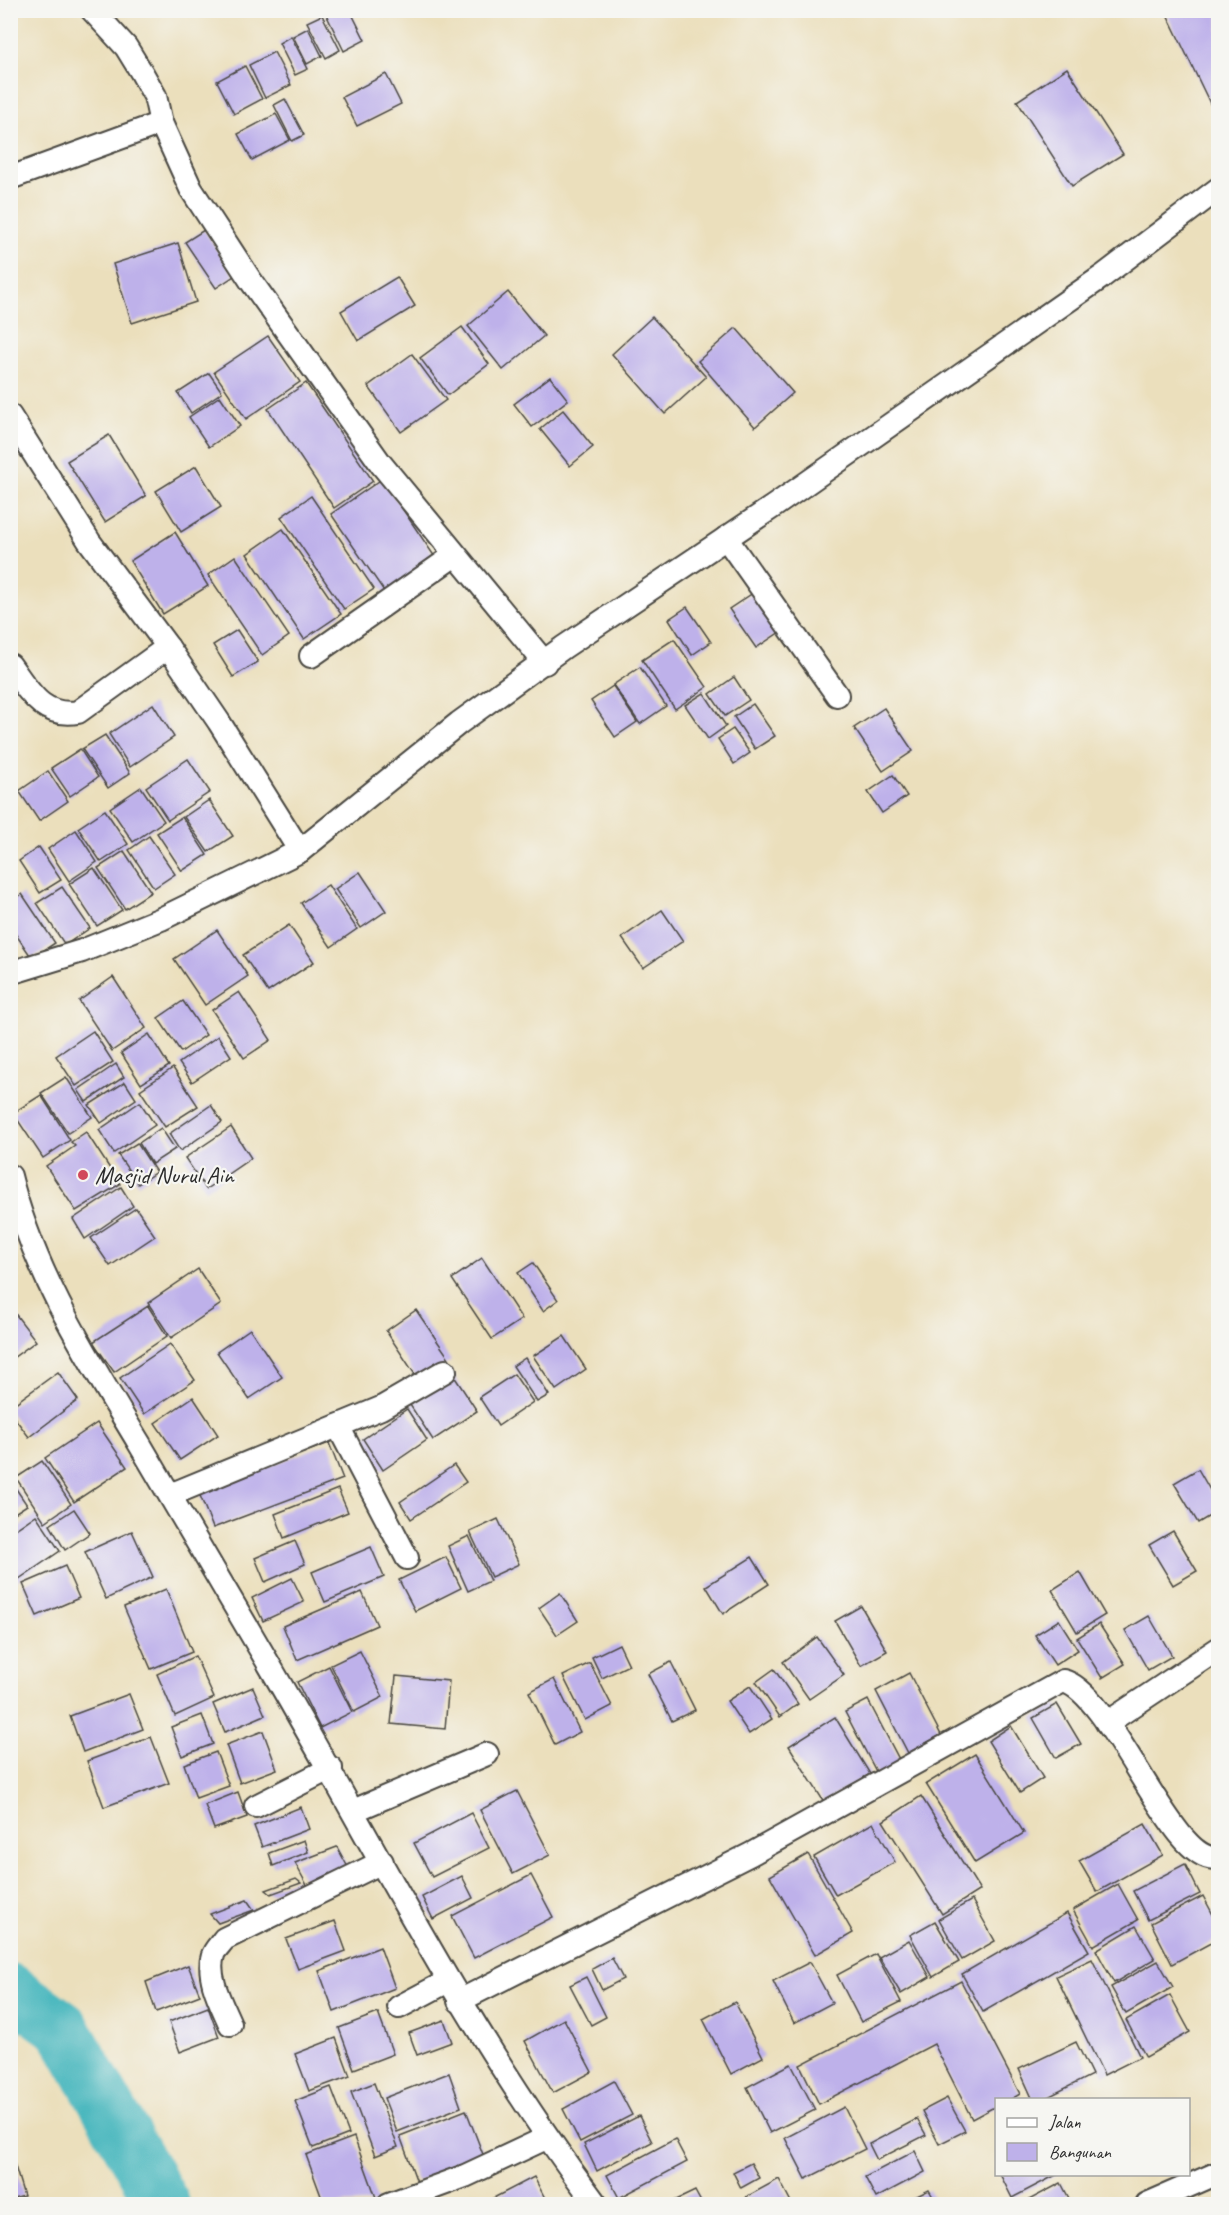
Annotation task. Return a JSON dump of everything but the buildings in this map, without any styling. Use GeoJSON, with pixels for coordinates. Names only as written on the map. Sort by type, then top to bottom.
{"type":"FeatureCollection","features":[{"type":"Feature","properties":{"kind":"street"},"geometry":{"type":"LineString","coordinates":[[92,10],[126,47],[142,73],[155,96],[161,123],[191,189],[251,281],[381,464],[544,663]]}},
{"type":"Feature","properties":{"kind":"street"},"geometry":{"type":"LineString","coordinates":[[10,178],[161,123]]}},
{"type":"Feature","properties":{"kind":"street"},"geometry":{"type":"LineString","coordinates":[[10,973],[82,951],[161,919],[300,851],[459,723],[1103,276],[1218,189]]}},
{"type":"Feature","properties":{"kind":"street"},"geometry":{"type":"LineString","coordinates":[[10,416],[88,541],[168,647],[219,722],[300,851]]}},
{"type":"Feature","properties":{"kind":"street"},"geometry":{"type":"LineString","coordinates":[[726,538],[837,695]]}},
{"type":"Feature","properties":{"kind":"street"},"geometry":{"type":"LineString","coordinates":[[311,656],[455,555]]}},
{"type":"Feature","properties":{"kind":"street"},"geometry":{"type":"LineString","coordinates":[[10,664],[30,693],[48,710],[62,715],[78,712],[168,647]]}},
{"type":"Feature","properties":{"kind":"street"},"geometry":{"type":"LineString","coordinates":[[10,1176],[17,1205],[40,1267],[82,1349],[331,1768],[454,1991],[546,2138],[596,2205]]}},
{"type":"Feature","properties":{"kind":"street"},"geometry":{"type":"LineString","coordinates":[[170,1495],[381,1408],[445,1371]]}},
{"type":"Feature","properties":{"kind":"street"},"geometry":{"type":"LineString","coordinates":[[338,1426],[407,1558]]}},
{"type":"Feature","properties":{"kind":"street"},"geometry":{"type":"LineString","coordinates":[[1107,1723],[1218,1649]]}},
{"type":"Feature","properties":{"kind":"street"},"geometry":{"type":"LineString","coordinates":[[399,2007],[454,1991],[751,1854],[1063,1681],[1074,1683],[1081,1690],[1107,1723],[1166,1815],[1199,1853],[1211,1859],[1218,1857]]}},
{"type":"Feature","properties":{"kind":"street"},"geometry":{"type":"LineString","coordinates":[[353,1811],[487,1754]]}},
{"type":"Feature","properties":{"kind":"street"},"geometry":{"type":"LineString","coordinates":[[256,1806],[331,1768]]}},
{"type":"Feature","properties":{"kind":"street"},"geometry":{"type":"LineString","coordinates":[[230,2024],[218,1996],[212,1971],[213,1955],[224,1940],[382,1862]]}},
{"type":"Feature","properties":{"kind":"street"},"geometry":{"type":"LineString","coordinates":[[389,2205],[465,2176],[546,2138]]}},
{"type":"Feature","properties":{"kind":"street"},"geometry":{"type":"LineString","coordinates":[[1146,2205],[1218,2173]]}},
{"type":"Feature","properties":{"kind":"waterway"},"geometry":{"type":"LineString","coordinates":[[10,1990],[63,2028],[163,2204]]}},
{"type":"Feature","properties":{"kind":"place","name":"Masjid Nurul Ain"},"geometry":{"type":"Point","coordinates":[83,1175]}}]}
